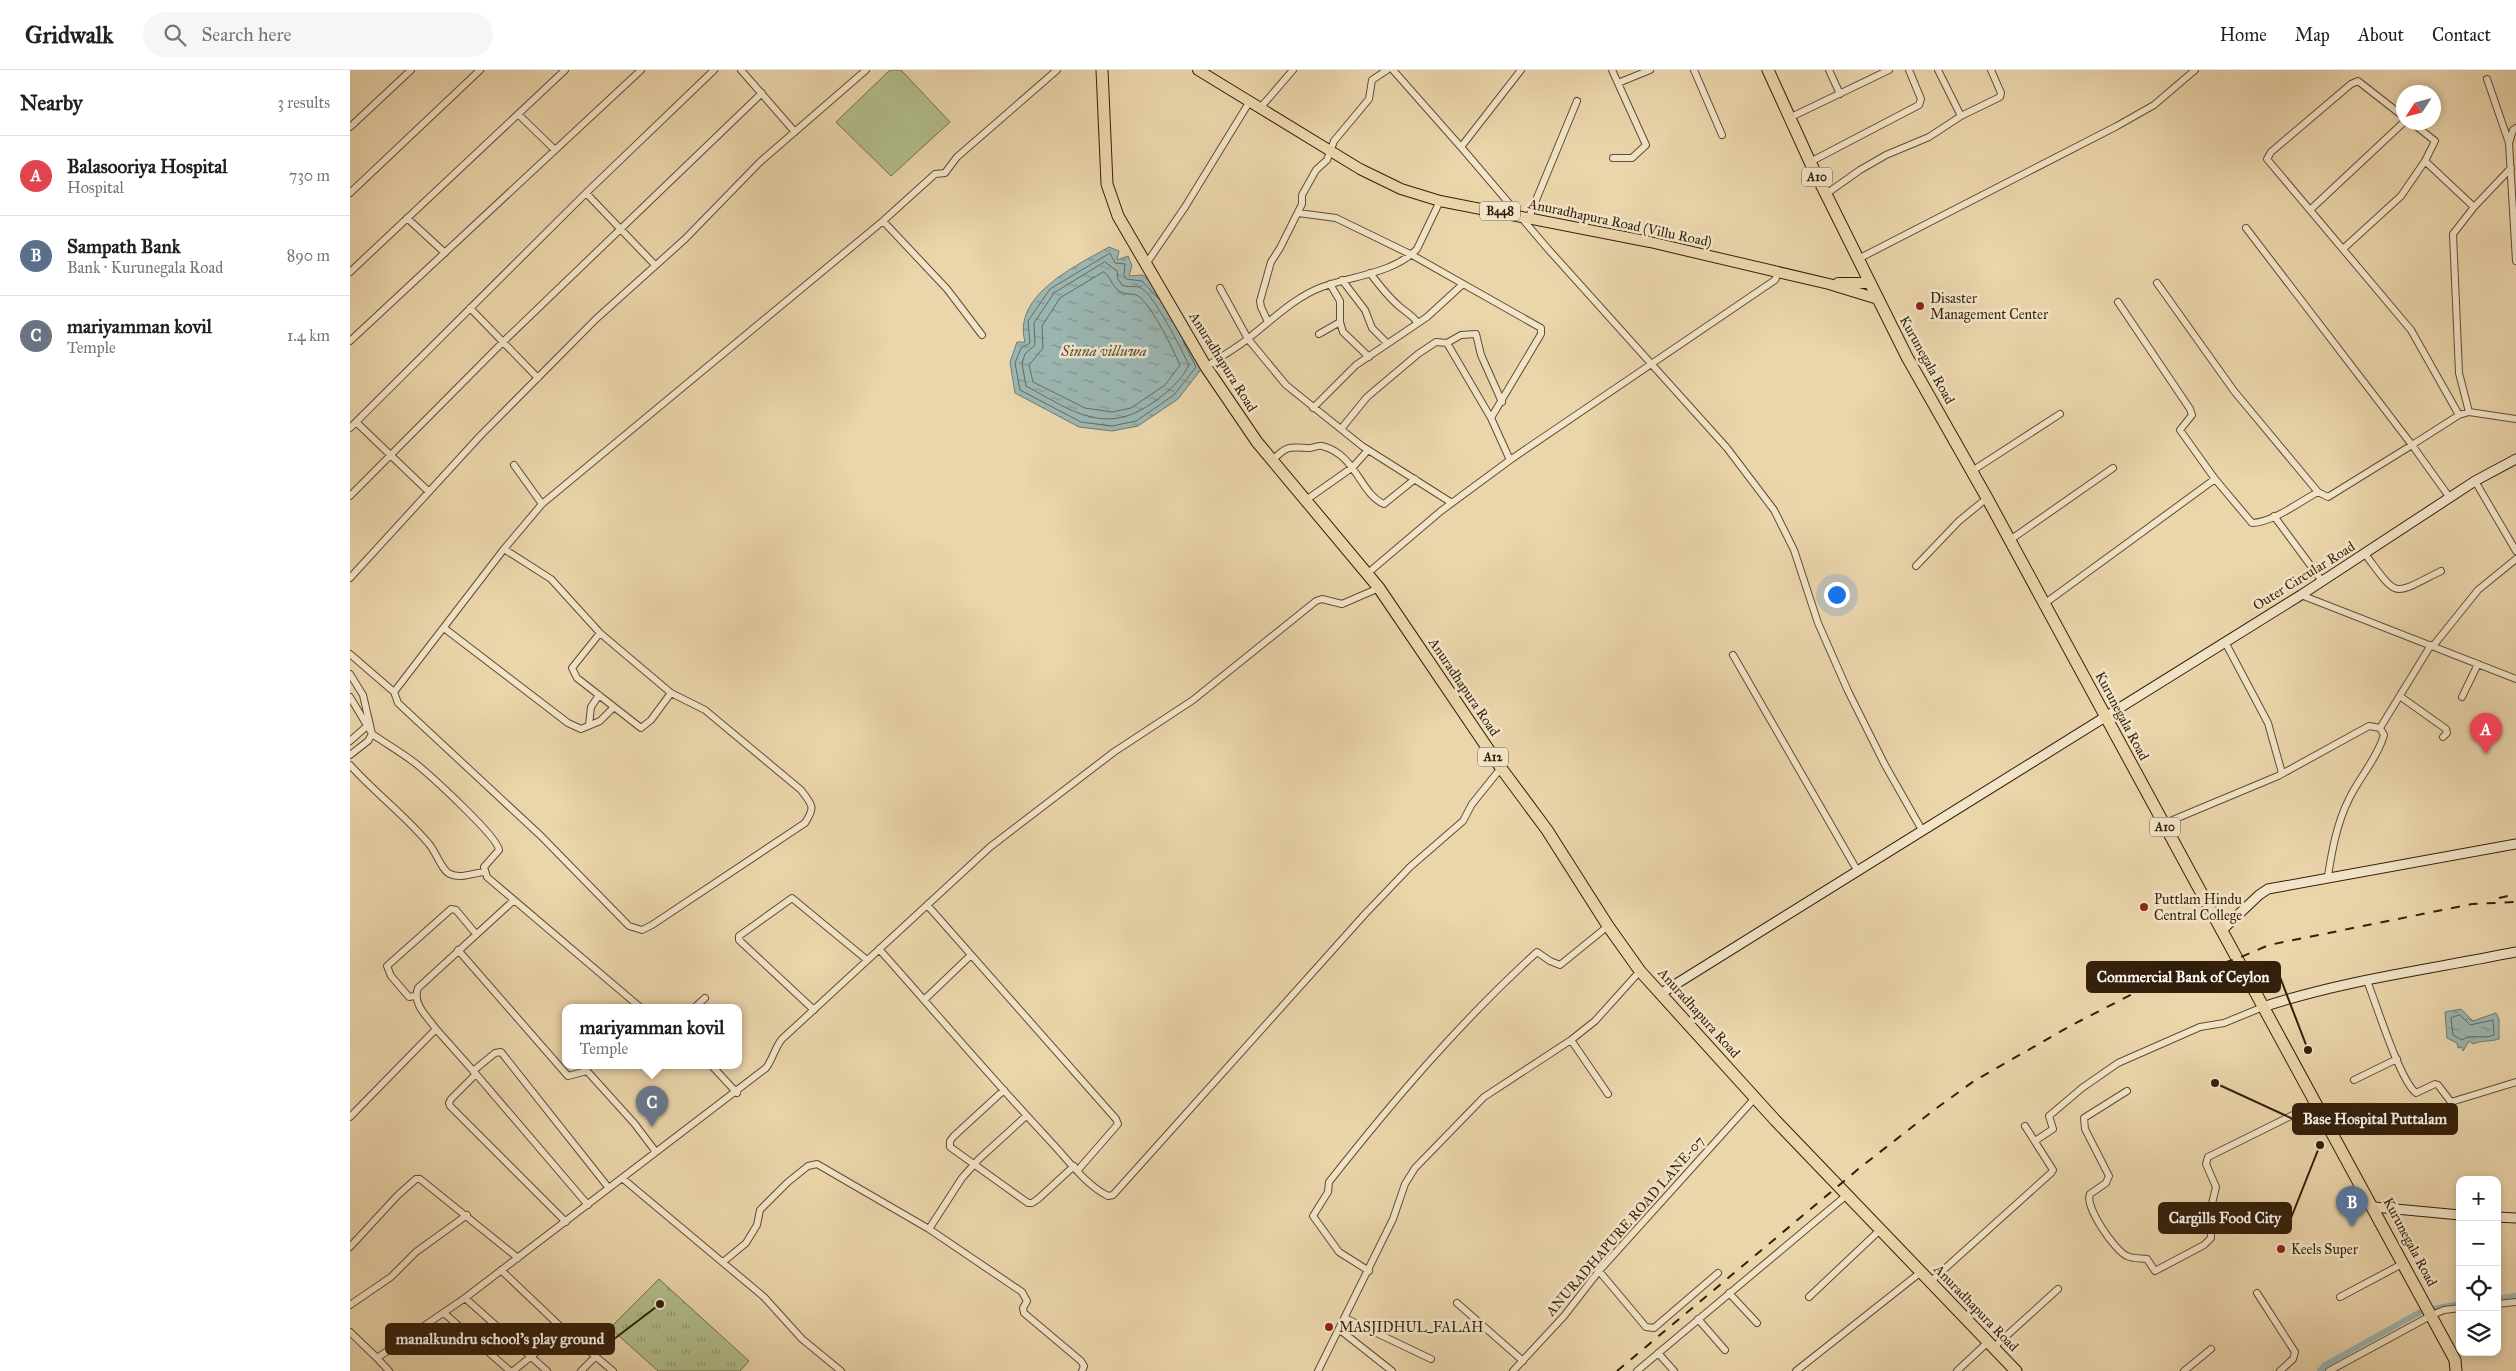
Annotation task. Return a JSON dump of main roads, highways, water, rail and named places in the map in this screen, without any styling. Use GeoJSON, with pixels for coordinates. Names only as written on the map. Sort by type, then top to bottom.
{"type":"FeatureCollection","features":[{"type":"Feature","properties":{"kind":"highway","name":"Anuradhapura Road"},"geometry":{"type":"LineString","coordinates":[[1102,70],[1107,184],[1118,216],[1206,367],[1273,460],[1379,588],[1500,768],[1547,830],[1608,926],[1640,971],[1755,1098],[2016,1371]]}},
{"type":"Feature","properties":{"kind":"highway","name":"Kurunegala Road"},"geometry":{"type":"LineString","coordinates":[[1768,70],[1810,162],[1907,357],[1987,498],[2221,931],[2374,1207],[2432,1315],[2456,1365]]}},
{"type":"Feature","properties":{"kind":"main road","name":"Anuradhapura Road (Villu Road)"},"geometry":{"type":"LineString","coordinates":[[1198,70],[1330,151],[1390,185],[1440,201],[1650,242],[1829,284],[1878,298]]}},
{"type":"Feature","properties":{"kind":"main road","name":"Anuradhapura Road (Villu Road)"},"geometry":{"type":"LineString","coordinates":[[1829,284],[1870,283]]}},
{"type":"Feature","properties":{"kind":"water","name":"Sinna villuwa"},"geometry":{"type":"Polygon","coordinates":[[[1109,247],[1119,251],[1117,260],[1128,256],[1132,266],[1129,276],[1143,275],[1154,284],[1203,367],[1178,399],[1138,426],[1112,431],[1079,427],[1015,393],[1010,362],[1017,342],[1025,342],[1024,325],[1028,310],[1037,296],[1064,273],[1109,247]]]}},
{"type":"Feature","properties":{"kind":"water"},"geometry":{"type":"Polygon","coordinates":[[[2461,1009],[2473,1021],[2496,1013],[2499,1019],[2499,1039],[2473,1044],[2469,1041],[2463,1051],[2462,1047],[2458,1048],[2457,1043],[2447,1038],[2445,1012],[2461,1009]]]}},
{"type":"Feature","properties":{"kind":"waterway"},"geometry":{"type":"LineString","coordinates":[[2501,1298],[2516,1296]]}},
{"type":"Feature","properties":{"kind":"waterway"},"geometry":{"type":"LineString","coordinates":[[2433,1309],[2456,1305]]}},
{"type":"Feature","properties":{"kind":"waterway"},"geometry":{"type":"LineString","coordinates":[[2320,1371],[2325,1365],[2422,1311]]}},
{"type":"Feature","properties":{"kind":"railway"},"geometry":{"type":"LineString","coordinates":[[2499,898],[2516,894]]}},
{"type":"Feature","properties":{"kind":"railway"},"geometry":{"type":"LineString","coordinates":[[1617,1371],[1862,1166],[1934,1110],[1974,1081],[2072,1025],[2150,985],[2236,959],[2269,945],[2472,904],[2516,902]]}},
{"type":"Feature","properties":{"kind":"place","name":"Disaster Management Center"},"geometry":{"type":"Point","coordinates":[1920,306]}},
{"type":"Feature","properties":{"kind":"place","name":"Balasooriya Hospital"},"geometry":{"type":"Point","coordinates":[2486,754]}},
{"type":"Feature","properties":{"kind":"place","name":"Puttlam Hindu Central College"},"geometry":{"type":"Point","coordinates":[2144,907]}},
{"type":"Feature","properties":{"kind":"place","name":"Commercial Bank of Ceylon"},"geometry":{"type":"Point","coordinates":[2308,1050]}},
{"type":"Feature","properties":{"kind":"place","name":"Base Hospital Puttalam"},"geometry":{"type":"Point","coordinates":[2215,1083]}},
{"type":"Feature","properties":{"kind":"place","name":"mariyamman kovil"},"geometry":{"type":"Point","coordinates":[652,1127]}},
{"type":"Feature","properties":{"kind":"place","name":"Cargills Food City"},"geometry":{"type":"Point","coordinates":[2320,1145]}},
{"type":"Feature","properties":{"kind":"place","name":"Sampath Bank"},"geometry":{"type":"Point","coordinates":[2352,1227]}},
{"type":"Feature","properties":{"kind":"place","name":"Keels Super"},"geometry":{"type":"Point","coordinates":[2281,1249]}},
{"type":"Feature","properties":{"kind":"place","name":"manalkundru school's play ground"},"geometry":{"type":"Point","coordinates":[660,1304]}},
{"type":"Feature","properties":{"kind":"place","name":"MASJIDHUL_FALAH"},"geometry":{"type":"Point","coordinates":[1329,1327]}}]}
